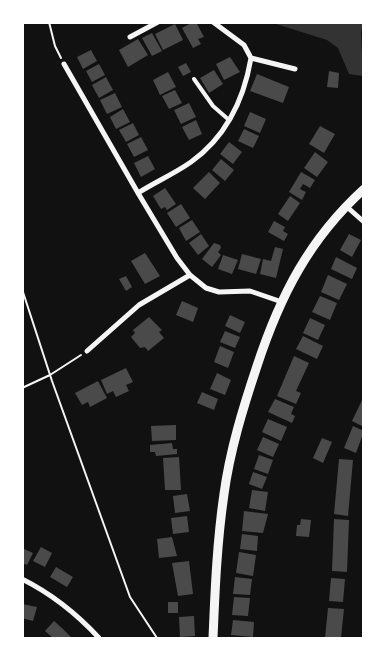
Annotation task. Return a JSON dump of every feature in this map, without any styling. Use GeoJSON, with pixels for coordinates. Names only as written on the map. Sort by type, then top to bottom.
{"type":"FeatureCollection","features":[{"type":"Feature","properties":{"kind":"street"},"geometry":{"type":"LineString","coordinates":[[130,37],[158,22]]}},
{"type":"Feature","properties":{"kind":"street"},"geometry":{"type":"LineString","coordinates":[[138,193],[191,162],[221,134],[244,90],[251,58],[244,45],[213,22]]}},
{"type":"Feature","properties":{"kind":"street"},"geometry":{"type":"LineString","coordinates":[[251,58],[295,69]]}},
{"type":"Feature","properties":{"kind":"street"},"geometry":{"type":"LineString","coordinates":[[64,64],[138,193],[177,258],[190,275],[206,288],[219,292],[250,291],[282,302]]}},
{"type":"Feature","properties":{"kind":"street"},"geometry":{"type":"LineString","coordinates":[[213,638],[219,535],[224,494],[245,402],[282,302],[313,244],[364,189]]}},
{"type":"Feature","properties":{"kind":"street"},"geometry":{"type":"LineString","coordinates":[[347,207],[364,222]]}},
{"type":"Feature","properties":{"kind":"street"},"geometry":{"type":"LineString","coordinates":[[87,351],[139,305],[190,275]]}},
{"type":"Feature","properties":{"kind":"street"},"geometry":{"type":"LineString","coordinates":[[22,580],[40,588],[79,617],[99,638]]}},
{"type":"Feature","properties":{"kind":"lane"},"geometry":{"type":"LineString","coordinates":[[194,79],[213,106],[229,120]]}},
{"type":"Feature","properties":{"kind":"path"},"geometry":{"type":"LineString","coordinates":[[49,22],[55,46],[64,64]]}},
{"type":"Feature","properties":{"kind":"path"},"geometry":{"type":"LineString","coordinates":[[22,289],[50,375],[130,597],[157,638]]}},
{"type":"Feature","properties":{"kind":"path"},"geometry":{"type":"LineString","coordinates":[[22,388],[50,375],[87,351]]}},
{"type":"Feature","properties":{"kind":"shaded area"},"geometry":{"type":"Polygon","coordinates":[[[273,23],[363,23],[361,33],[363,76],[349,74],[338,48],[327,40],[273,23]]]}},
{"type":"Feature","properties":{"kind":"building"},"geometry":{"type":"Polygon","coordinates":[[[196,22],[204,37],[198,39],[201,44],[193,48],[182,28],[196,22]]]}},
{"type":"Feature","properties":{"kind":"building"},"geometry":{"type":"Polygon","coordinates":[[[175,24],[183,40],[163,50],[155,34],[175,24]]]}},
{"type":"Feature","properties":{"kind":"building"},"geometry":{"type":"Polygon","coordinates":[[[152,33],[162,51],[152,56],[142,38],[152,33]]]}},
{"type":"Feature","properties":{"kind":"building"},"geometry":{"type":"Polygon","coordinates":[[[138,39],[148,55],[128,67],[119,50],[138,39]]]}},
{"type":"Feature","properties":{"kind":"building"},"geometry":{"type":"Polygon","coordinates":[[[91,50],[97,61],[83,69],[77,57],[91,50]]]}},
{"type":"Feature","properties":{"kind":"building"},"geometry":{"type":"Polygon","coordinates":[[[230,57],[240,72],[224,80],[216,64],[230,57]]]}},
{"type":"Feature","properties":{"kind":"building"},"geometry":{"type":"Polygon","coordinates":[[[186,63],[191,72],[183,76],[178,67],[186,63]]]}},
{"type":"Feature","properties":{"kind":"building"},"geometry":{"type":"Polygon","coordinates":[[[99,64],[105,75],[92,82],[86,71],[99,64]]]}},
{"type":"Feature","properties":{"kind":"building"},"geometry":{"type":"Polygon","coordinates":[[[214,70],[223,84],[209,93],[200,78],[214,70]]]}},
{"type":"Feature","properties":{"kind":"building"},"geometry":{"type":"Polygon","coordinates":[[[329,71],[339,73],[338,88],[327,87],[329,71]]]}},
{"type":"Feature","properties":{"kind":"building"},"geometry":{"type":"Polygon","coordinates":[[[168,72],[176,87],[160,95],[153,80],[168,72]]]}},
{"type":"Feature","properties":{"kind":"building"},"geometry":{"type":"Polygon","coordinates":[[[257,74],[289,87],[283,103],[250,91],[257,74]]]}},
{"type":"Feature","properties":{"kind":"building"},"geometry":{"type":"Polygon","coordinates":[[[106,77],[113,90],[99,98],[92,85],[106,77]]]}},
{"type":"Feature","properties":{"kind":"building"},"geometry":{"type":"Polygon","coordinates":[[[175,90],[182,103],[169,109],[162,96],[175,90]]]}},
{"type":"Feature","properties":{"kind":"building"},"geometry":{"type":"Polygon","coordinates":[[[115,93],[122,107],[107,114],[100,100],[115,93]]]}},
{"type":"Feature","properties":{"kind":"building"},"geometry":{"type":"Polygon","coordinates":[[[189,103],[196,117],[181,124],[174,110],[189,103]]]}},
{"type":"Feature","properties":{"kind":"building"},"geometry":{"type":"Polygon","coordinates":[[[123,109],[130,122],[116,129],[110,117],[123,109]]]}},
{"type":"Feature","properties":{"kind":"building"},"geometry":{"type":"Polygon","coordinates":[[[250,112],[266,119],[260,133],[244,126],[250,112]]]}},
{"type":"Feature","properties":{"kind":"building"},"geometry":{"type":"Polygon","coordinates":[[[196,120],[202,134],[189,140],[182,127],[196,120]]]}},
{"type":"Feature","properties":{"kind":"building"},"geometry":{"type":"Polygon","coordinates":[[[133,123],[139,135],[126,142],[119,130],[133,123]]]}},
{"type":"Feature","properties":{"kind":"building"},"geometry":{"type":"Polygon","coordinates":[[[320,126],[335,134],[324,153],[309,144],[320,126]]]}},
{"type":"Feature","properties":{"kind":"building"},"geometry":{"type":"Polygon","coordinates":[[[244,129],[259,136],[253,148],[238,141],[244,129]]]}},
{"type":"Feature","properties":{"kind":"building"},"geometry":{"type":"Polygon","coordinates":[[[141,137],[148,150],[134,157],[127,144],[141,137]]]}},
{"type":"Feature","properties":{"kind":"building"},"geometry":{"type":"Polygon","coordinates":[[[229,142],[242,152],[233,164],[220,154],[229,142]]]}},
{"type":"Feature","properties":{"kind":"building"},"geometry":{"type":"Polygon","coordinates":[[[315,152],[328,162],[317,177],[304,168],[315,152]]]}},
{"type":"Feature","properties":{"kind":"building"},"geometry":{"type":"Polygon","coordinates":[[[148,156],[155,169],[141,177],[134,163],[148,156]]]}},
{"type":"Feature","properties":{"kind":"building"},"geometry":{"type":"Polygon","coordinates":[[[221,159],[234,170],[225,181],[212,170],[221,159]]]}},
{"type":"Feature","properties":{"kind":"building"},"geometry":{"type":"Polygon","coordinates":[[[209,172],[220,183],[205,199],[193,188],[209,172]]]}},
{"type":"Feature","properties":{"kind":"building"},"geometry":{"type":"Polygon","coordinates":[[[301,172],[315,180],[310,188],[303,184],[300,189],[306,192],[302,200],[289,192],[301,172]]]}},
{"type":"Feature","properties":{"kind":"building"},"geometry":{"type":"Polygon","coordinates":[[[165,188],[176,204],[167,210],[165,207],[161,209],[153,196],[165,188]]]}},
{"type":"Feature","properties":{"kind":"building"},"geometry":{"type":"Polygon","coordinates":[[[290,196],[300,203],[288,221],[278,214],[290,196]]]}},
{"type":"Feature","properties":{"kind":"building"},"geometry":{"type":"Polygon","coordinates":[[[181,204],[190,218],[176,227],[167,213],[181,204]]]}},
{"type":"Feature","properties":{"kind":"building"},"geometry":{"type":"Polygon","coordinates":[[[192,220],[200,232],[186,241],[179,228],[192,220]]]}},
{"type":"Feature","properties":{"kind":"building"},"geometry":{"type":"Polygon","coordinates":[[[274,221],[285,227],[283,231],[288,234],[284,241],[268,232],[274,221]]]}},
{"type":"Feature","properties":{"kind":"building"},"geometry":{"type":"Polygon","coordinates":[[[201,234],[209,246],[198,255],[189,243],[201,234]]]}},
{"type":"Feature","properties":{"kind":"building"},"geometry":{"type":"Polygon","coordinates":[[[349,234],[361,240],[352,257],[340,250],[349,234]]]}},
{"type":"Feature","properties":{"kind":"building"},"geometry":{"type":"Polygon","coordinates":[[[214,243],[220,245],[221,248],[218,252],[221,255],[212,267],[202,259],[214,243]]]}},
{"type":"Feature","properties":{"kind":"building"},"geometry":{"type":"Polygon","coordinates":[[[275,247],[283,249],[276,278],[260,274],[263,259],[271,261],[275,247]]]}},
{"type":"Feature","properties":{"kind":"building"},"geometry":{"type":"Polygon","coordinates":[[[145,253],[160,276],[145,284],[131,261],[145,253]]]}},
{"type":"Feature","properties":{"kind":"building"},"geometry":{"type":"Polygon","coordinates":[[[242,254],[261,259],[256,274],[238,269],[242,254]]]}},
{"type":"Feature","properties":{"kind":"building"},"geometry":{"type":"Polygon","coordinates":[[[223,255],[238,260],[232,274],[218,269],[223,255]]]}},
{"type":"Feature","properties":{"kind":"building"},"geometry":{"type":"Polygon","coordinates":[[[336,257],[357,268],[352,279],[331,269],[336,257]]]}},
{"type":"Feature","properties":{"kind":"building"},"geometry":{"type":"Polygon","coordinates":[[[328,275],[347,284],[339,300],[321,292],[328,275]]]}},
{"type":"Feature","properties":{"kind":"building"},"geometry":{"type":"Polygon","coordinates":[[[126,276],[132,287],[126,291],[119,279],[126,276]]]}},
{"type":"Feature","properties":{"kind":"building"},"geometry":{"type":"Polygon","coordinates":[[[320,296],[337,303],[330,320],[312,312],[320,296]]]}},
{"type":"Feature","properties":{"kind":"building"},"geometry":{"type":"Polygon","coordinates":[[[182,301],[198,308],[193,322],[176,315],[182,301]]]}},
{"type":"Feature","properties":{"kind":"building"},"geometry":{"type":"Polygon","coordinates":[[[230,315],[245,322],[240,333],[225,326],[230,315]]]}},
{"type":"Feature","properties":{"kind":"building"},"geometry":{"type":"Polygon","coordinates":[[[149,317],[162,330],[159,332],[164,338],[148,351],[145,347],[140,348],[131,337],[135,333],[133,330],[149,317]]]}},
{"type":"Feature","properties":{"kind":"building"},"geometry":{"type":"Polygon","coordinates":[[[310,318],[325,325],[318,340],[303,333],[310,318]]]}},
{"type":"Feature","properties":{"kind":"building"},"geometry":{"type":"Polygon","coordinates":[[[225,331],[240,337],[235,348],[220,342],[225,331]]]}},
{"type":"Feature","properties":{"kind":"building"},"geometry":{"type":"Polygon","coordinates":[[[303,336],[323,346],[317,359],[296,349],[303,336]]]}},
{"type":"Feature","properties":{"kind":"building"},"geometry":{"type":"Polygon","coordinates":[[[220,346],[234,352],[228,368],[214,362],[220,346]]]}},
{"type":"Feature","properties":{"kind":"building"},"geometry":{"type":"Polygon","coordinates":[[[294,356],[309,363],[296,391],[301,393],[296,404],[277,396],[294,356]]]}},
{"type":"Feature","properties":{"kind":"building"},"geometry":{"type":"Polygon","coordinates":[[[126,368],[133,382],[126,385],[129,391],[116,397],[113,391],[107,394],[101,380],[126,368]]]}},
{"type":"Feature","properties":{"kind":"building"},"geometry":{"type":"Polygon","coordinates":[[[217,373],[231,380],[225,395],[210,389],[217,373]]]}},
{"type":"Feature","properties":{"kind":"building"},"geometry":{"type":"Polygon","coordinates":[[[98,381],[107,398],[90,407],[88,402],[82,405],[75,393],[98,381]]]}},
{"type":"Feature","properties":{"kind":"building"},"geometry":{"type":"Polygon","coordinates":[[[202,392],[218,399],[214,410],[197,403],[202,392]]]}},
{"type":"Feature","properties":{"kind":"building"},"geometry":{"type":"Polygon","coordinates":[[[364,396],[364,427],[352,421],[364,396]]]}},
{"type":"Feature","properties":{"kind":"building"},"geometry":{"type":"Polygon","coordinates":[[[275,399],[294,407],[291,414],[295,416],[292,423],[268,412],[275,399]]]}},
{"type":"Feature","properties":{"kind":"building"},"geometry":{"type":"Polygon","coordinates":[[[268,419],[287,427],[281,441],[262,432],[268,419]]]}},
{"type":"Feature","properties":{"kind":"building"},"geometry":{"type":"Polygon","coordinates":[[[176,425],[176,440],[152,441],[151,426],[176,425]]]}},
{"type":"Feature","properties":{"kind":"building"},"geometry":{"type":"Polygon","coordinates":[[[353,426],[364,431],[356,453],[344,448],[353,426]]]}},
{"type":"Feature","properties":{"kind":"building"},"geometry":{"type":"Polygon","coordinates":[[[263,437],[279,444],[273,457],[257,450],[263,437]]]}},
{"type":"Feature","properties":{"kind":"building"},"geometry":{"type":"Polygon","coordinates":[[[322,438],[332,442],[323,463],[313,458],[322,438]]]}},
{"type":"Feature","properties":{"kind":"building"},"geometry":{"type":"Polygon","coordinates":[[[172,443],[173,449],[177,449],[177,454],[156,456],[155,452],[150,452],[150,445],[172,443]]]}},
{"type":"Feature","properties":{"kind":"building"},"geometry":{"type":"Polygon","coordinates":[[[259,455],[273,460],[268,474],[254,469],[259,455]]]}},
{"type":"Feature","properties":{"kind":"building"},"geometry":{"type":"Polygon","coordinates":[[[179,457],[181,490],[165,490],[163,458],[179,457]]]}},
{"type":"Feature","properties":{"kind":"building"},"geometry":{"type":"Polygon","coordinates":[[[339,459],[353,460],[348,516],[334,514],[339,459]]]}},
{"type":"Feature","properties":{"kind":"building"},"geometry":{"type":"Polygon","coordinates":[[[253,472],[267,477],[262,489],[249,484],[253,472]]]}},
{"type":"Feature","properties":{"kind":"building"},"geometry":{"type":"Polygon","coordinates":[[[252,490],[268,492],[265,511],[249,508],[252,490]]]}},
{"type":"Feature","properties":{"kind":"building"},"geometry":{"type":"Polygon","coordinates":[[[187,494],[190,511],[175,513],[173,496],[187,494]]]}},
{"type":"Feature","properties":{"kind":"building"},"geometry":{"type":"Polygon","coordinates":[[[244,511],[268,514],[263,533],[242,531],[244,511]]]}},
{"type":"Feature","properties":{"kind":"building"},"geometry":{"type":"Polygon","coordinates":[[[187,516],[189,532],[173,534],[171,518],[187,516]]]}},
{"type":"Feature","properties":{"kind":"building"},"geometry":{"type":"Polygon","coordinates":[[[301,519],[311,520],[309,537],[296,536],[297,525],[300,525],[301,519]]]}},
{"type":"Feature","properties":{"kind":"building"},"geometry":{"type":"Polygon","coordinates":[[[334,519],[349,520],[347,572],[332,571],[334,519]]]}},
{"type":"Feature","properties":{"kind":"building"},"geometry":{"type":"Polygon","coordinates":[[[242,534],[258,536],[257,551],[240,549],[242,534]]]}},
{"type":"Feature","properties":{"kind":"building"},"geometry":{"type":"Polygon","coordinates":[[[172,537],[177,556],[159,558],[157,539],[172,537]]]}},
{"type":"Feature","properties":{"kind":"building"},"geometry":{"type":"Polygon","coordinates":[[[41,547],[52,553],[45,567],[33,561],[41,547]]]}},
{"type":"Feature","properties":{"kind":"building"},"geometry":{"type":"Polygon","coordinates":[[[22,548],[33,553],[27,565],[22,563],[22,548]]]}},
{"type":"Feature","properties":{"kind":"building"},"geometry":{"type":"Polygon","coordinates":[[[239,552],[256,555],[253,576],[236,573],[239,552]]]}},
{"type":"Feature","properties":{"kind":"building"},"geometry":{"type":"Polygon","coordinates":[[[189,561],[193,594],[178,596],[172,563],[189,561]]]}},
{"type":"Feature","properties":{"kind":"building"},"geometry":{"type":"Polygon","coordinates":[[[56,567],[73,577],[67,587],[50,577],[56,567]]]}},
{"type":"Feature","properties":{"kind":"building"},"geometry":{"type":"Polygon","coordinates":[[[235,577],[252,579],[250,595],[233,594],[235,577]]]}},
{"type":"Feature","properties":{"kind":"building"},"geometry":{"type":"Polygon","coordinates":[[[331,578],[345,579],[343,602],[329,601],[331,578]]]}},
{"type":"Feature","properties":{"kind":"building"},"geometry":{"type":"Polygon","coordinates":[[[234,597],[250,598],[248,616],[232,615],[234,597]]]}},
{"type":"Feature","properties":{"kind":"building"},"geometry":{"type":"Polygon","coordinates":[[[168,602],[178,602],[178,613],[168,613],[168,602]]]}},
{"type":"Feature","properties":{"kind":"building"},"geometry":{"type":"Polygon","coordinates":[[[22,604],[37,607],[33,621],[22,618],[22,604]]]}},
{"type":"Feature","properties":{"kind":"building"},"geometry":{"type":"Polygon","coordinates":[[[328,608],[344,609],[341,638],[325,638],[328,608]]]}},
{"type":"Feature","properties":{"kind":"building"},"geometry":{"type":"Polygon","coordinates":[[[194,616],[195,636],[180,637],[179,617],[194,616]]]}},
{"type":"Feature","properties":{"kind":"building"},"geometry":{"type":"Polygon","coordinates":[[[233,620],[254,622],[253,637],[231,635],[233,620]]]}},
{"type":"Feature","properties":{"kind":"building"},"geometry":{"type":"Polygon","coordinates":[[[54,621],[72,638],[53,638],[45,631],[54,621]]]}}]}
